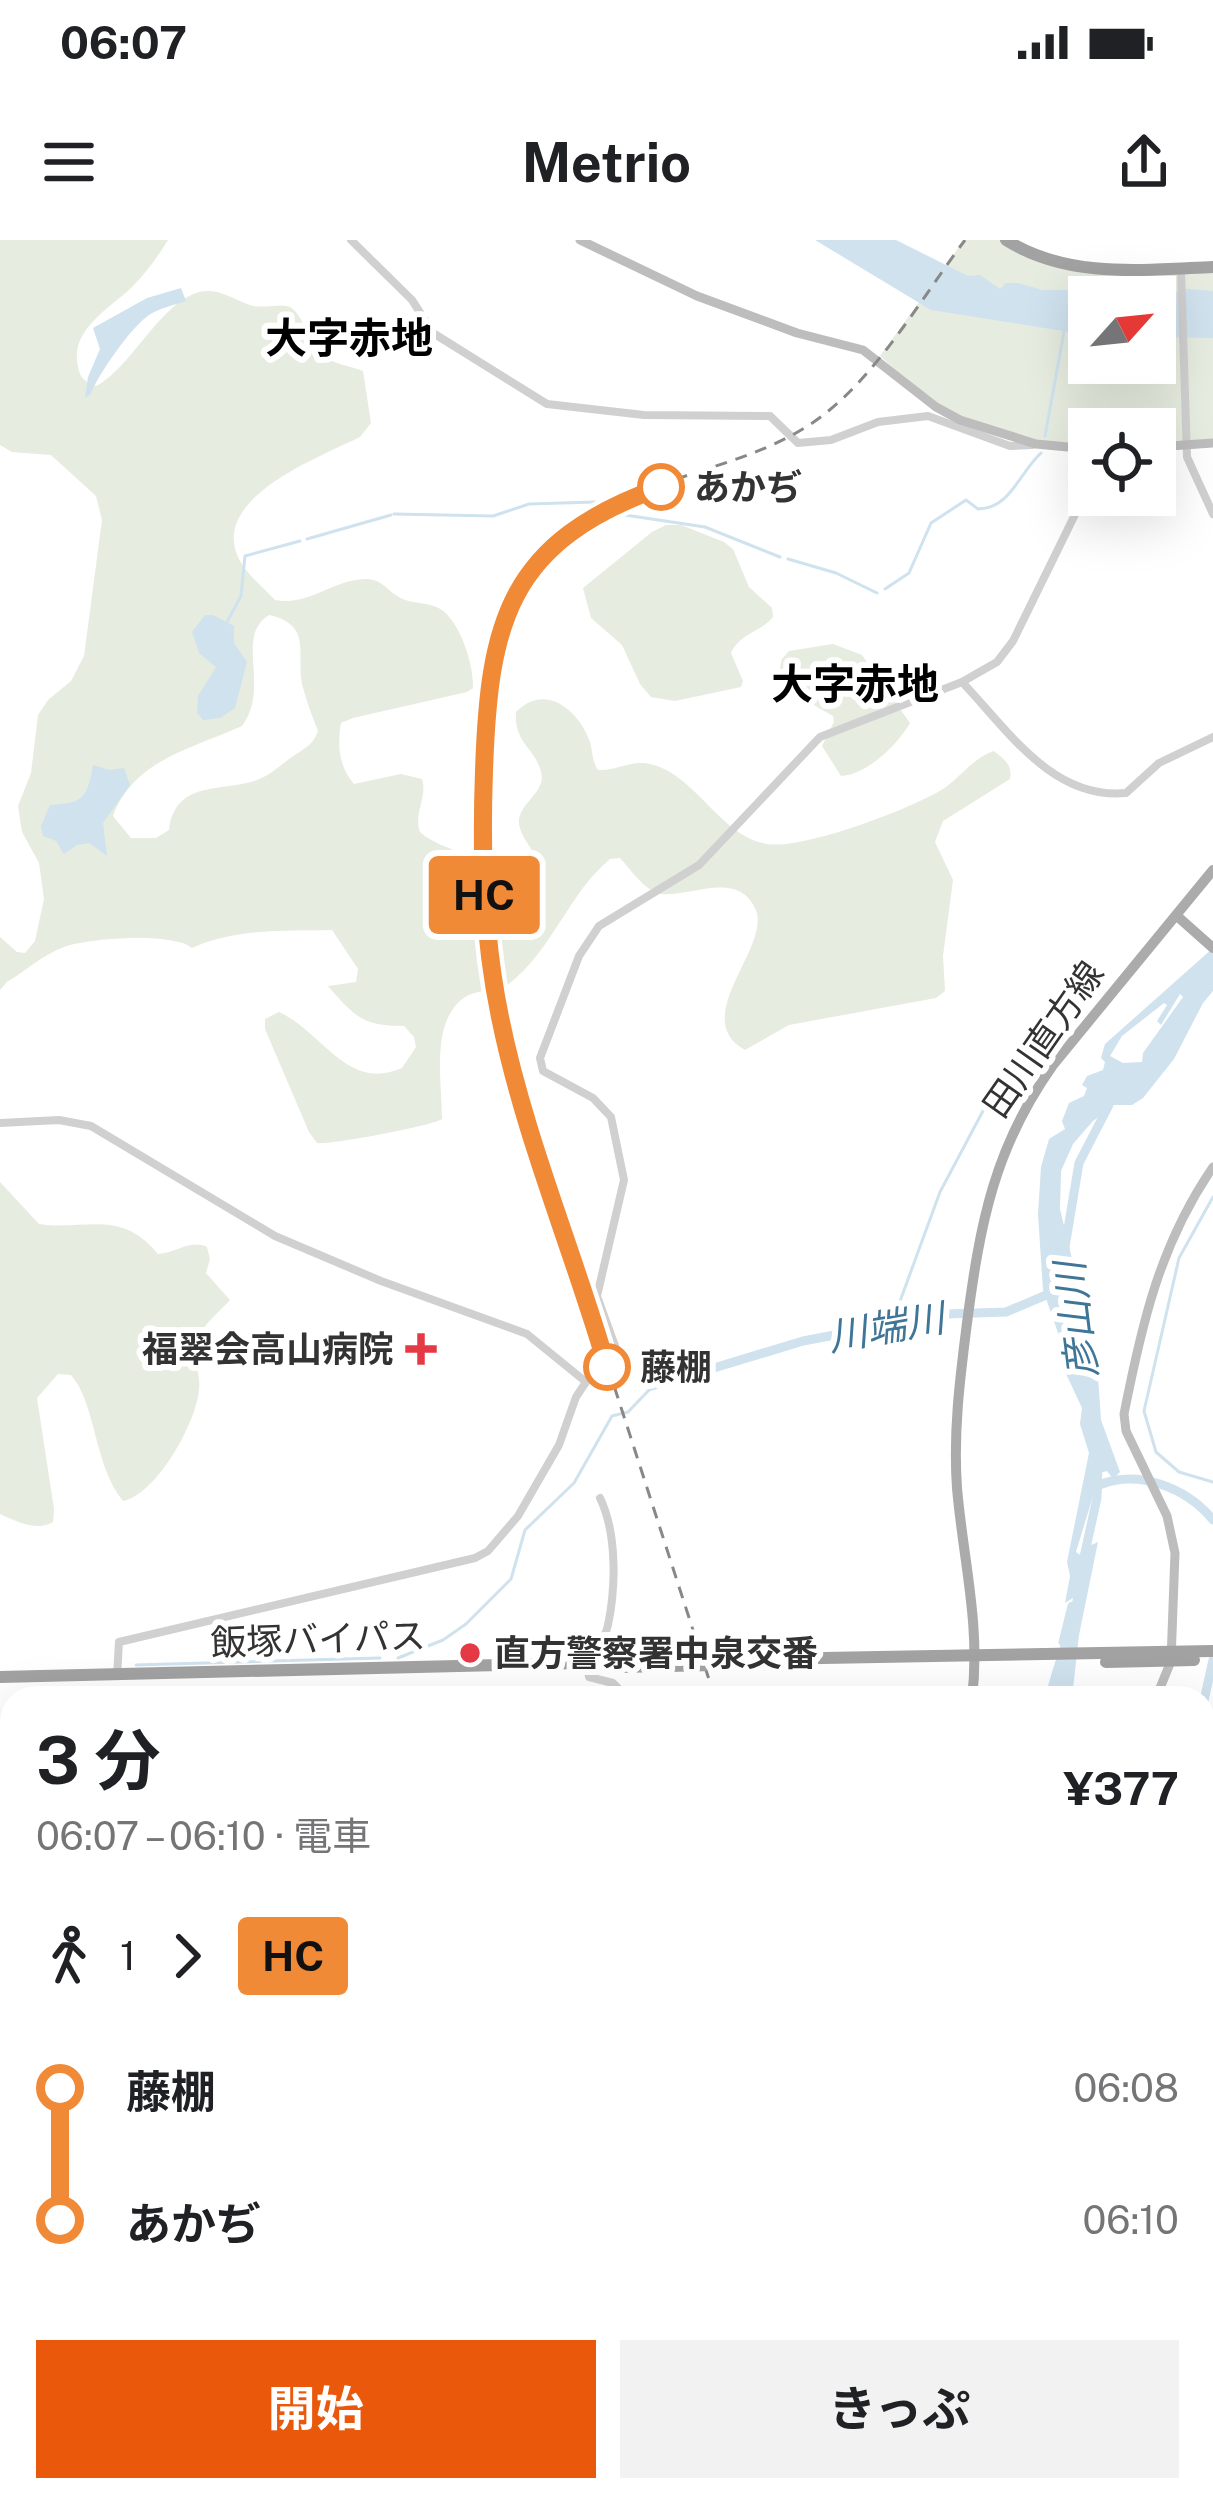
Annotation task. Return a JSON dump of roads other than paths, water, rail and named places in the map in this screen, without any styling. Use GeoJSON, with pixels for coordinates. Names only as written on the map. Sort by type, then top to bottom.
{"type":"FeatureCollection","features":[{"type":"Feature","properties":{"kind":"highway"},"geometry":{"type":"LineString","coordinates":[[1006,240],[1043,259],[1092,269],[1213,267]]}},
{"type":"Feature","properties":{"kind":"highway"},"geometry":{"type":"LineString","coordinates":[[0,1680],[1213,1655]]}},
{"type":"Feature","properties":{"kind":"main road"},"geometry":{"type":"LineString","coordinates":[[580,240],[698,296],[797,333],[863,350],[950,415],[1036,444],[1068,447]]}},
{"type":"Feature","properties":{"kind":"main road"},"geometry":{"type":"LineString","coordinates":[[1176,443],[1213,443]]}},
{"type":"Feature","properties":{"kind":"main road","name":"田川直方線"},"geometry":{"type":"LineString","coordinates":[[975,1686],[980,1660],[958,1495],[956,1420],[974,1264],[991,1187],[1032,1094],[1213,870]]}},
{"type":"Feature","properties":{"kind":"main road"},"geometry":{"type":"LineString","coordinates":[[1179,917],[1213,947]]}},
{"type":"Feature","properties":{"kind":"main road"},"geometry":{"type":"LineString","coordinates":[[1158,1686],[1175,1553],[1162,1504],[1126,1431],[1124,1414],[1168,1243],[1213,1167]]}},
{"type":"Feature","properties":{"kind":"street"},"geometry":{"type":"LineString","coordinates":[[351,240],[412,300],[433,333],[547,404],[660,416],[770,416],[798,442],[831,440],[878,422],[928,416],[1010,446],[1036,444]]}},
{"type":"Feature","properties":{"kind":"street"},"geometry":{"type":"LineString","coordinates":[[1181,270],[1185,441],[1189,464],[1213,514]]}},
{"type":"Feature","properties":{"kind":"street"},"geometry":{"type":"LineString","coordinates":[[117,1677],[118,1642],[432,1569],[488,1551],[533,1494],[559,1445],[576,1396],[618,1354],[597,1296],[624,1180],[607,1111],[593,1098],[543,1071],[540,1058],[583,948],[599,926],[699,865],[820,736],[962,682],[997,662],[1010,649],[1074,516]]}},
{"type":"Feature","properties":{"kind":"street"},"geometry":{"type":"LineString","coordinates":[[962,682],[1047,771],[1087,789],[1126,793],[1159,764],[1213,737]]}},
{"type":"Feature","properties":{"kind":"street"},"geometry":{"type":"LineString","coordinates":[[0,1123],[59,1120],[91,1126],[275,1236],[527,1334],[586,1382]]}},
{"type":"Feature","properties":{"kind":"street"},"geometry":{"type":"LineString","coordinates":[[600,1498],[612,1544],[608,1624],[589,1653],[587,1666],[589,1677],[617,1686]]}},
{"type":"Feature","properties":{"kind":"water"},"geometry":{"type":"Polygon","coordinates":[[[815,240],[896,240],[968,276],[980,275],[1000,289],[1006,283],[1018,283],[1042,290],[1068,290],[1068,332],[931,310],[815,240]]]}},
{"type":"Feature","properties":{"kind":"water"},"geometry":{"type":"Polygon","coordinates":[[[181,288],[186,301],[142,321],[85,398],[100,349],[93,328],[147,298],[181,288]]]}},
{"type":"Feature","properties":{"kind":"water"},"geometry":{"type":"Polygon","coordinates":[[[1213,291],[1213,338],[1176,337],[1176,292],[1213,291]]]}},
{"type":"Feature","properties":{"kind":"water"},"geometry":{"type":"Polygon","coordinates":[[[205,615],[234,626],[234,643],[247,662],[235,708],[220,718],[203,720],[197,713],[198,696],[216,667],[199,653],[192,632],[205,615]]]}},
{"type":"Feature","properties":{"kind":"water"},"geometry":{"type":"Polygon","coordinates":[[[93,765],[124,768],[130,785],[103,823],[107,856],[89,843],[64,854],[56,841],[43,836],[41,826],[50,805],[82,797],[93,765]]]}},
{"type":"Feature","properties":{"kind":"water"},"geometry":{"type":"Polygon","coordinates":[[[1213,948],[1213,991],[1174,1059],[1143,1098],[1132,1105],[1113,1105],[1092,1122],[1073,1144],[1061,1171],[1060,1209],[1097,1362],[1101,1420],[1120,1472],[1113,1479],[1107,1471],[1100,1473],[1076,1552],[1083,1557],[1098,1542],[1073,1686],[1049,1686],[1073,1598],[1065,1603],[1070,1576],[1067,1562],[1089,1453],[1080,1424],[1082,1408],[1067,1376],[1063,1347],[1043,1290],[1038,1214],[1041,1167],[1049,1139],[1065,1129],[1062,1121],[1069,1103],[1084,1096],[1087,1088],[1082,1085],[1087,1076],[1103,1070],[1105,1044],[1213,948]],[[1180,994],[1161,1025],[1157,1021],[1164,1003],[1122,1036],[1110,1056],[1123,1063],[1142,1062],[1143,1053],[1183,997],[1180,994]]]}},
{"type":"Feature","properties":{"kind":"waterway"},"geometry":{"type":"LineString","coordinates":[[1045,436],[1064,332]]}},
{"type":"Feature","properties":{"kind":"waterway"},"geometry":{"type":"LineString","coordinates":[[885,589],[909,573],[931,523],[966,500],[978,509],[999,503],[1041,453]]}},
{"type":"Feature","properties":{"kind":"waterway"},"geometry":{"type":"LineString","coordinates":[[394,514],[493,516],[529,504],[595,502]]}},
{"type":"Feature","properties":{"kind":"waterway"},"geometry":{"type":"LineString","coordinates":[[307,539],[391,515]]}},
{"type":"Feature","properties":{"kind":"waterway"},"geometry":{"type":"LineString","coordinates":[[625,515],[705,527],[780,557]]}},
{"type":"Feature","properties":{"kind":"waterway"},"geometry":{"type":"LineString","coordinates":[[227,622],[241,596],[245,556],[300,541]]}},
{"type":"Feature","properties":{"kind":"waterway"},"geometry":{"type":"LineString","coordinates":[[788,559],[836,573],[877,593]]}},
{"type":"Feature","properties":{"kind":"waterway","name":"彦山川"},"geometry":{"type":"LineString","coordinates":[[1065,1247],[1079,1163],[1109,1105]]}},
{"type":"Feature","properties":{"kind":"waterway"},"geometry":{"type":"LineString","coordinates":[[903,1322],[899,1304],[940,1192],[984,1109]]}},
{"type":"Feature","properties":{"kind":"waterway"},"geometry":{"type":"LineString","coordinates":[[1213,1197],[1179,1258],[1144,1411],[1156,1452],[1179,1472],[1213,1482]]}},
{"type":"Feature","properties":{"kind":"waterway","name":"川端川"},"geometry":{"type":"LineString","coordinates":[[704,1371],[803,1341],[946,1314],[1006,1312],[1051,1293]]}},
{"type":"Feature","properties":{"kind":"waterway"},"geometry":{"type":"LineString","coordinates":[[398,1658],[443,1640],[466,1624],[511,1579],[525,1530],[574,1483],[612,1416],[628,1412],[649,1390],[704,1371]]}},
{"type":"Feature","properties":{"kind":"waterway","name":"彦山川"},"geometry":{"type":"LineString","coordinates":[[1082,1566],[1097,1498],[1098,1465]]}},
{"type":"Feature","properties":{"kind":"waterway"},"geometry":{"type":"LineString","coordinates":[[1099,1485],[1130,1479],[1161,1484],[1190,1499],[1213,1520]]}},
{"type":"Feature","properties":{"kind":"waterway","name":"彦山川"},"geometry":{"type":"LineString","coordinates":[[1063,1642],[1072,1606]]}},
{"type":"Feature","properties":{"kind":"waterway"},"geometry":{"type":"LineString","coordinates":[[136,1665],[380,1658]]}},
{"type":"Feature","properties":{"kind":"waterway"},"geometry":{"type":"LineString","coordinates":[[1207,1686],[1213,1660]]}},
{"type":"Feature","properties":{"kind":"railway"},"geometry":{"type":"LineString","coordinates":[[711,1686],[507,1047],[484,877],[490,667],[511,604],[554,547],[625,499],[769,446],[822,416],[881,357],[965,240]]}},
{"type":"Feature","properties":{"kind":"train","name":"HC"},"geometry":{"type":"LineString","coordinates":[[607,1367],[498,1012],[482,854],[486,712],[497,638],[517,594],[536,567],[561,540],[601,512],[661,487]]}},
{"type":"Feature","properties":{"kind":"place","name":"あかぢ"},"geometry":{"type":"Point","coordinates":[661,487]}},
{"type":"Feature","properties":{"kind":"place","name":"福翠会高山病院"},"geometry":{"type":"Point","coordinates":[421,1349]}},
{"type":"Feature","properties":{"kind":"place","name":"藤棚"},"geometry":{"type":"Point","coordinates":[607,1367]}},
{"type":"Feature","properties":{"kind":"place","name":"直方警察署中泉交番"},"geometry":{"type":"Point","coordinates":[470,1653]}},
{"type":"Feature","properties":{"kind":"district","name":"大字赤地"},"geometry":{"type":"Point","coordinates":[349,338]}},
{"type":"Feature","properties":{"kind":"district","name":"大字赤地"},"geometry":{"type":"Point","coordinates":[855,684]}}]}
